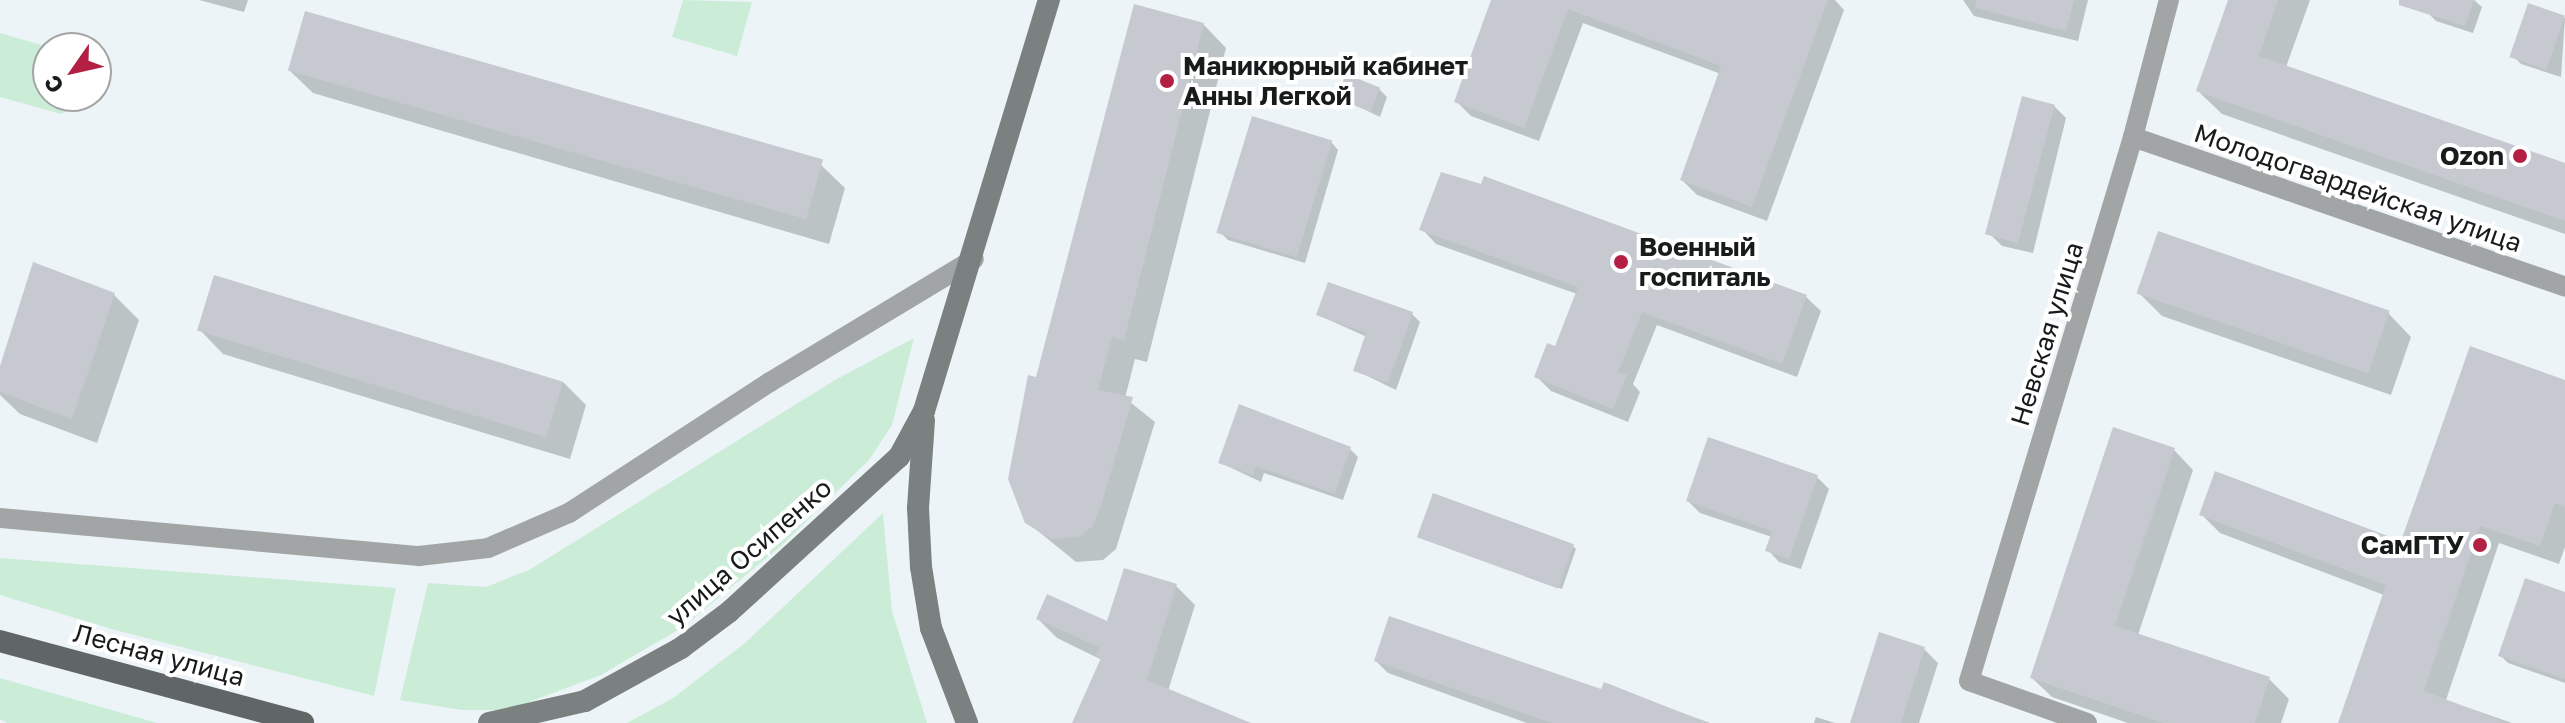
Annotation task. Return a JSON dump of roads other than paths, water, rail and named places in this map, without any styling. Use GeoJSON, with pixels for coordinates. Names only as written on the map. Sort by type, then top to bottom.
{"type":"FeatureCollection","features":[{"type":"Feature","properties":{"kind":"main road","name":"улица Осипенко"},"geometry":{"type":"LineString","coordinates":[[489,723],[585,701],[681,648],[729,612],[899,457],[924,411],[974,259],[1049,0]]}},
{"type":"Feature","properties":{"kind":"main road","name":"улица Осипенко"},"geometry":{"type":"LineString","coordinates":[[924,411],[918,508],[921,567],[931,628],[967,723]]}},
{"type":"Feature","properties":{"kind":"main road","name":"Лесная улица"},"geometry":{"type":"LineString","coordinates":[[0,641],[303,723]]}},
{"type":"Feature","properties":{"kind":"street","name":"Невская улица"},"geometry":{"type":"LineString","coordinates":[[2087,723],[1969,681],[2133,137],[2169,0]]}},
{"type":"Feature","properties":{"kind":"street","name":"Молодогвардейская улица"},"geometry":{"type":"LineString","coordinates":[[2133,137],[2565,287]]}},
{"type":"Feature","properties":{"kind":"street"},"geometry":{"type":"LineString","coordinates":[[0,518],[419,556],[488,548],[569,513],[758,389],[974,259]]}},
{"type":"Feature","properties":{"kind":"place","name":"Маникюрный кабинет Анны Легкой"},"geometry":{"type":"Point","coordinates":[1167,81]}},
{"type":"Feature","properties":{"kind":"place","name":"Ozon"},"geometry":{"type":"Point","coordinates":[2520,156]}},
{"type":"Feature","properties":{"kind":"place","name":"Военный госпиталь"},"geometry":{"type":"Point","coordinates":[1621,262]}},
{"type":"Feature","properties":{"kind":"place","name":"СамГТУ"},"geometry":{"type":"Point","coordinates":[2480,545]}}]}
